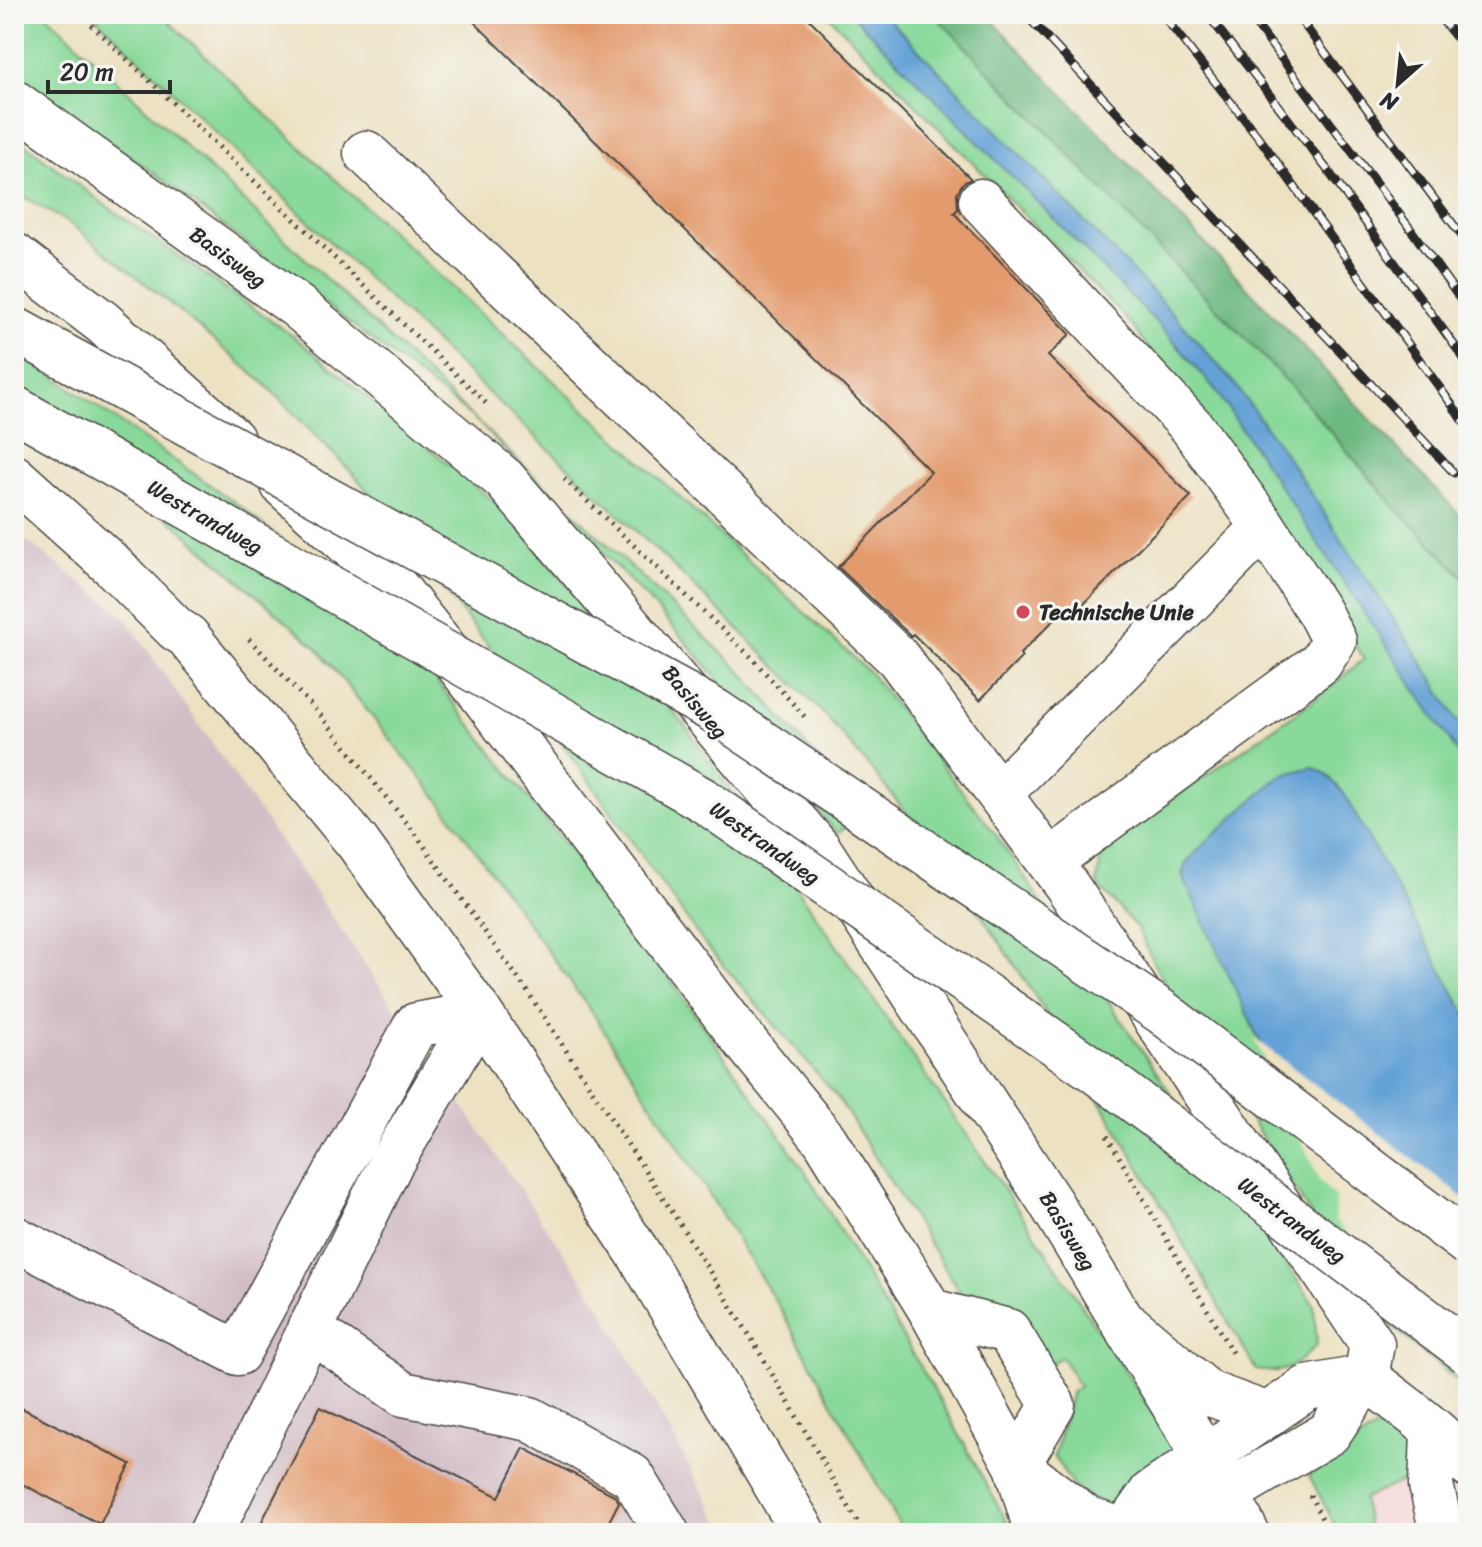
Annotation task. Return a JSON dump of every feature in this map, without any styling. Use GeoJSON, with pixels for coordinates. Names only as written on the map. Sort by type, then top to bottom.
{"type":"FeatureCollection","features":[{"type":"Feature","properties":{"kind":"main road","name":"Basisweg"},"geometry":{"type":"LineString","coordinates":[[14,102],[298,307],[504,479],[819,849],[1050,1202],[1227,1493],[1247,1533]]}},
{"type":"Feature","properties":{"kind":"main road"},"geometry":{"type":"LineString","coordinates":[[366,153],[898,658],[1049,862],[1372,1344],[1366,1377],[1329,1433],[1161,1532],[1124,1532],[1087,1519],[1017,1466]]}},
{"type":"Feature","properties":{"kind":"main road"},"geometry":{"type":"LineString","coordinates":[[981,201],[1191,426],[1264,527],[1334,641],[1320,663],[1049,862]]}},
{"type":"Feature","properties":{"kind":"main road"},"geometry":{"type":"LineString","coordinates":[[14,255],[102,322],[395,586],[510,731],[739,1034],[825,1140],[931,1311],[1017,1466],[1032,1517],[1041,1533]]}},
{"type":"Feature","properties":{"kind":"main road"},"geometry":{"type":"LineString","coordinates":[[14,329],[715,711],[1162,1012],[1468,1244]]}},
{"type":"Feature","properties":{"kind":"main road","name":"Westrandweg"},"geometry":{"type":"LineString","coordinates":[[14,408],[703,800],[1095,1071],[1468,1352]]}},
{"type":"Feature","properties":{"kind":"main road"},"geometry":{"type":"LineString","coordinates":[[14,477],[187,636],[357,842],[480,1013],[640,1256],[804,1533]]}},
{"type":"Feature","properties":{"kind":"main road"},"geometry":{"type":"LineString","coordinates":[[1008,807],[1264,527]]}},
{"type":"Feature","properties":{"kind":"main road"},"geometry":{"type":"LineString","coordinates":[[14,1238],[238,1353],[416,1025],[480,1013]]}},
{"type":"Feature","properties":{"kind":"main road"},"geometry":{"type":"LineString","coordinates":[[211,1533],[391,1163],[480,1013]]}},
{"type":"Feature","properties":{"kind":"main road"},"geometry":{"type":"LineString","coordinates":[[931,1311],[1008,1331],[1053,1405],[1017,1466]]}},
{"type":"Feature","properties":{"kind":"main road"},"geometry":{"type":"LineString","coordinates":[[1121,1318],[1208,1393],[1268,1415]]}},
{"type":"Feature","properties":{"kind":"main road"},"geometry":{"type":"LineString","coordinates":[[309,1329],[403,1394],[530,1419],[632,1476],[667,1533]]}},
{"type":"Feature","properties":{"kind":"main road"},"geometry":{"type":"LineString","coordinates":[[1124,1532],[1151,1493],[1307,1388],[1366,1377],[1433,1432],[1450,1441],[1468,1465]]}},
{"type":"Feature","properties":{"kind":"main road"},"geometry":{"type":"LineString","coordinates":[[1433,1432],[1431,1485],[1442,1533]]}},
{"type":"Feature","properties":{"kind":"shaded area"},"geometry":{"type":"Polygon","coordinates":[[[14,531],[124,616],[600,1305],[726,1533],[14,1533],[14,531]]]}},
{"type":"Feature","properties":{"kind":"shaded area"},"geometry":{"type":"Polygon","coordinates":[[[1468,1399],[1468,1533],[1369,1533],[1363,1499],[1404,1480],[1468,1399]]]}},
{"type":"Feature","properties":{"kind":"green space"},"geometry":{"type":"Polygon","coordinates":[[[14,14],[46,14],[474,418],[165,181],[14,74],[14,14]]]}},
{"type":"Feature","properties":{"kind":"green space"},"geometry":{"type":"Polygon","coordinates":[[[92,14],[161,14],[313,159],[870,673],[996,835],[1314,1305],[1317,1345],[1284,1370],[1256,1370],[1110,1118],[1007,953],[893,796],[830,721],[689,581],[92,14]]]}},
{"type":"Feature","properties":{"kind":"green space"},"geometry":{"type":"Polygon","coordinates":[[[827,14],[851,14],[1162,328],[1215,389],[1468,768],[1468,1018],[1343,792],[1326,774],[1312,767],[1280,776],[1182,875],[1324,1179],[1468,1358],[1468,1390],[1368,1306],[1156,968],[1138,929],[1097,884],[1101,856],[1138,823],[1310,703],[1364,659],[1272,516],[1130,323],[827,14]]]}},
{"type":"Feature","properties":{"kind":"green space"},"geometry":{"type":"Polygon","coordinates":[[[884,14],[934,14],[1295,390],[1394,506],[1468,581],[1468,739],[1431,676],[1281,448],[1234,383],[1164,304],[884,14]]]}},
{"type":"Feature","properties":{"kind":"green space"},"geometry":{"type":"Polygon","coordinates":[[[934,14],[986,14],[1240,280],[1468,524],[1468,581],[1394,506],[1295,390],[934,14]]]}},
{"type":"Feature","properties":{"kind":"green space"},"geometry":{"type":"Polygon","coordinates":[[[14,136],[101,202],[293,336],[504,510],[687,728],[1032,1230],[1181,1456],[1157,1466],[1132,1482],[1111,1512],[1072,1485],[1054,1456],[1072,1391],[1079,1387],[1062,1357],[1047,1365],[971,1310],[838,1098],[703,942],[542,714],[356,477],[264,383],[161,296],[72,225],[14,191],[14,136]]]}},
{"type":"Feature","properties":{"kind":"green space"},"geometry":{"type":"Polygon","coordinates":[[[14,349],[236,503],[401,637],[651,952],[805,1171],[944,1407],[1013,1533],[904,1533],[781,1310],[704,1186],[594,1015],[439,800],[317,648],[65,429],[14,395],[14,349]]]}},
{"type":"Feature","properties":{"kind":"green space"},"geometry":{"type":"Polygon","coordinates":[[[480,424],[739,669],[865,813],[837,833],[760,744],[716,677],[657,609],[480,424]]]}},
{"type":"Feature","properties":{"kind":"green space"},"geometry":{"type":"Polygon","coordinates":[[[1376,1428],[1432,1444],[1404,1480],[1363,1499],[1369,1533],[1339,1533],[1309,1475],[1376,1428]]]}},
{"type":"Feature","properties":{"kind":"water"},"geometry":{"type":"Polygon","coordinates":[[[851,14],[884,14],[1164,304],[1234,383],[1281,448],[1431,676],[1468,739],[1468,768],[1215,389],[1162,328],[851,14]]]}},
{"type":"Feature","properties":{"kind":"water"},"geometry":{"type":"Polygon","coordinates":[[[1312,767],[1326,774],[1343,792],[1468,1018],[1468,1358],[1324,1179],[1182,875],[1186,863],[1207,841],[1280,776],[1312,767]]]}},
{"type":"Feature","properties":{"kind":"pier"},"geometry":{"type":"Polygon","coordinates":[[[1254,1038],[1468,1201],[1468,1362],[1441,1340],[1335,1220],[1335,1198],[1320,1181],[1254,1038]]]}},
{"type":"Feature","properties":{"kind":"building"},"geometry":{"type":"Polygon","coordinates":[[[466,14],[804,14],[971,179],[963,183],[957,193],[958,209],[954,213],[1070,334],[1048,356],[1191,496],[1073,615],[1066,608],[980,700],[838,567],[931,472],[466,14]]]}},
{"type":"Feature","properties":{"kind":"building"},"geometry":{"type":"Polygon","coordinates":[[[14,1404],[131,1464],[100,1524],[14,1480],[14,1404]]]}},
{"type":"Feature","properties":{"kind":"building"},"geometry":{"type":"Polygon","coordinates":[[[320,1407],[499,1497],[524,1448],[614,1495],[619,1502],[603,1533],[256,1533],[320,1407]]]}},
{"type":"Feature","properties":{"kind":"railway"},"geometry":{"type":"LineString","coordinates":[[1025,14],[1454,473]]}},
{"type":"Feature","properties":{"kind":"railway"},"geometry":{"type":"LineString","coordinates":[[1162,14],[1263,143],[1468,427]]}},
{"type":"Feature","properties":{"kind":"railway"},"geometry":{"type":"LineString","coordinates":[[1207,14],[1326,168],[1468,364]]}},
{"type":"Feature","properties":{"kind":"railway"},"geometry":{"type":"LineString","coordinates":[[1248,14],[1468,310]]}},
{"type":"Feature","properties":{"kind":"railway"},"geometry":{"type":"LineString","coordinates":[[1296,14],[1468,244]]}},
{"type":"Feature","properties":{"kind":"railway"},"geometry":{"type":"LineString","coordinates":[[1437,14],[1468,52]]}},
{"type":"Feature","properties":{"kind":"place","name":"Technische Unie"},"geometry":{"type":"Point","coordinates":[1023,612]}}]}
